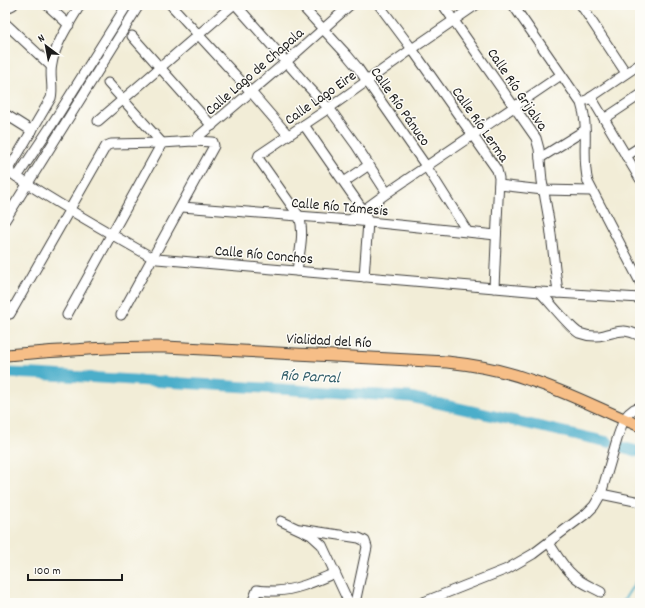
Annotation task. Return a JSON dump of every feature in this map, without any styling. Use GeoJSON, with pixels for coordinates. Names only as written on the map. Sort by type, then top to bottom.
{"type":"FeatureCollection","features":[{"type":"Feature","properties":{"kind":"main road","name":"Vialidad del Río"},"geometry":{"type":"LineString","coordinates":[[5,356],[89,348],[137,346],[447,362],[488,368],[531,380],[554,388],[640,426]]}},
{"type":"Feature","properties":{"kind":"street"},"geometry":{"type":"LineString","coordinates":[[5,9],[13,5]]}},
{"type":"Feature","properties":{"kind":"street"},"geometry":{"type":"LineString","coordinates":[[47,5],[69,25]]}},
{"type":"Feature","properties":{"kind":"street"},"geometry":{"type":"LineString","coordinates":[[7,174],[51,98],[51,66],[53,57],[56,48],[80,5]]}},
{"type":"Feature","properties":{"kind":"street"},"geometry":{"type":"LineString","coordinates":[[17,177],[127,5]]}},
{"type":"Feature","properties":{"kind":"street"},"geometry":{"type":"LineString","coordinates":[[5,220],[139,5]]}},
{"type":"Feature","properties":{"kind":"street"},"geometry":{"type":"LineString","coordinates":[[171,5],[251,92],[288,135]]}},
{"type":"Feature","properties":{"kind":"street"},"geometry":{"type":"LineString","coordinates":[[98,121],[234,5],[336,116],[387,193]]}},
{"type":"Feature","properties":{"kind":"street","name":"Calle Río Pánuco"},"geometry":{"type":"LineString","coordinates":[[301,5],[347,55],[367,81],[426,166],[467,231]]}},
{"type":"Feature","properties":{"kind":"street","name":"Calle Lago de Chapala"},"geometry":{"type":"LineString","coordinates":[[193,141],[350,5]]}},
{"type":"Feature","properties":{"kind":"street","name":"Calle Río Lerma"},"geometry":{"type":"LineString","coordinates":[[379,5],[412,49],[497,170],[499,185],[543,190],[591,191]]}},
{"type":"Feature","properties":{"kind":"street","name":"Calle Río Grijalva"},"geometry":{"type":"LineString","coordinates":[[443,5],[515,107],[539,144],[543,190],[550,226],[558,293]]}},
{"type":"Feature","properties":{"kind":"street","name":"Calle Lago Eire"},"geometry":{"type":"LineString","coordinates":[[298,216],[258,156],[476,5]]}},
{"type":"Feature","properties":{"kind":"street"},"geometry":{"type":"LineString","coordinates":[[513,5],[581,103],[585,130],[585,173],[591,191],[640,282]]}},
{"type":"Feature","properties":{"kind":"street"},"geometry":{"type":"LineString","coordinates":[[581,5],[626,73]]}},
{"type":"Feature","properties":{"kind":"street"},"geometry":{"type":"LineString","coordinates":[[5,23],[51,66]]}},
{"type":"Feature","properties":{"kind":"street"},"geometry":{"type":"LineString","coordinates":[[132,36],[212,126]]}},
{"type":"Feature","properties":{"kind":"street"},"geometry":{"type":"LineString","coordinates":[[581,103],[640,64]]}},
{"type":"Feature","properties":{"kind":"street"},"geometry":{"type":"LineString","coordinates":[[350,220],[426,166],[561,75]]}},
{"type":"Feature","properties":{"kind":"street"},"geometry":{"type":"LineString","coordinates":[[108,84],[162,143]]}},
{"type":"Feature","properties":{"kind":"street"},"geometry":{"type":"LineString","coordinates":[[604,119],[640,95]]}},
{"type":"Feature","properties":{"kind":"street"},"geometry":{"type":"LineString","coordinates":[[590,97],[640,179]]}},
{"type":"Feature","properties":{"kind":"street"},"geometry":{"type":"LineString","coordinates":[[5,114],[32,131]]}},
{"type":"Feature","properties":{"kind":"street"},"geometry":{"type":"LineString","coordinates":[[304,125],[363,210],[368,222],[364,277]]}},
{"type":"Feature","properties":{"kind":"street"},"geometry":{"type":"LineString","coordinates":[[540,158],[585,130]]}},
{"type":"Feature","properties":{"kind":"street"},"geometry":{"type":"LineString","coordinates":[[10,314],[105,149],[109,145],[211,141],[214,143],[214,146],[182,207],[121,315]]}},
{"type":"Feature","properties":{"kind":"street"},"geometry":{"type":"LineString","coordinates":[[67,315],[162,143]]}},
{"type":"Feature","properties":{"kind":"street"},"geometry":{"type":"LineString","coordinates":[[626,156],[640,147]]}},
{"type":"Feature","properties":{"kind":"street"},"geometry":{"type":"LineString","coordinates":[[344,182],[369,165]]}},
{"type":"Feature","properties":{"kind":"street","name":"Calle Río Conchos"},"geometry":{"type":"LineString","coordinates":[[7,174],[17,177],[49,198],[157,259],[540,292],[640,298]]}},
{"type":"Feature","properties":{"kind":"street"},"geometry":{"type":"LineString","coordinates":[[494,288],[499,185]]}},
{"type":"Feature","properties":{"kind":"street","name":"Calle Río Támesis"},"geometry":{"type":"LineString","coordinates":[[182,207],[350,220],[496,235]]}},
{"type":"Feature","properties":{"kind":"street"},"geometry":{"type":"LineString","coordinates":[[297,271],[302,227],[298,216]]}},
{"type":"Feature","properties":{"kind":"street"},"geometry":{"type":"LineString","coordinates":[[540,292],[570,326],[579,332],[594,336],[624,331],[640,336]]}},
{"type":"Feature","properties":{"kind":"street"},"geometry":{"type":"LineString","coordinates":[[425,602],[507,570],[534,554],[594,506],[601,494],[624,419],[634,409],[640,407]]}},
{"type":"Feature","properties":{"kind":"street"},"geometry":{"type":"LineString","coordinates":[[601,494],[640,502]]}},
{"type":"Feature","properties":{"kind":"street"},"geometry":{"type":"LineString","coordinates":[[281,522],[311,535],[322,545],[349,603]]}},
{"type":"Feature","properties":{"kind":"street"},"geometry":{"type":"LineString","coordinates":[[300,529],[359,538],[365,541],[367,547],[355,603]]}},
{"type":"Feature","properties":{"kind":"street"},"geometry":{"type":"LineString","coordinates":[[549,542],[573,576],[601,592]]}},
{"type":"Feature","properties":{"kind":"street"},"geometry":{"type":"LineString","coordinates":[[252,603],[257,590],[276,591],[296,588],[335,573]]}},
{"type":"Feature","properties":{"kind":"waterway","name":"Río Parral"},"geometry":{"type":"LineString","coordinates":[[5,373],[410,397],[608,442]]}},
{"type":"Feature","properties":{"kind":"waterway","name":"Río Parral"},"geometry":{"type":"LineString","coordinates":[[622,447],[640,452]]}},
{"type":"Feature","properties":{"kind":"waterway"},"geometry":{"type":"LineString","coordinates":[[622,603],[640,575]]}}]}
